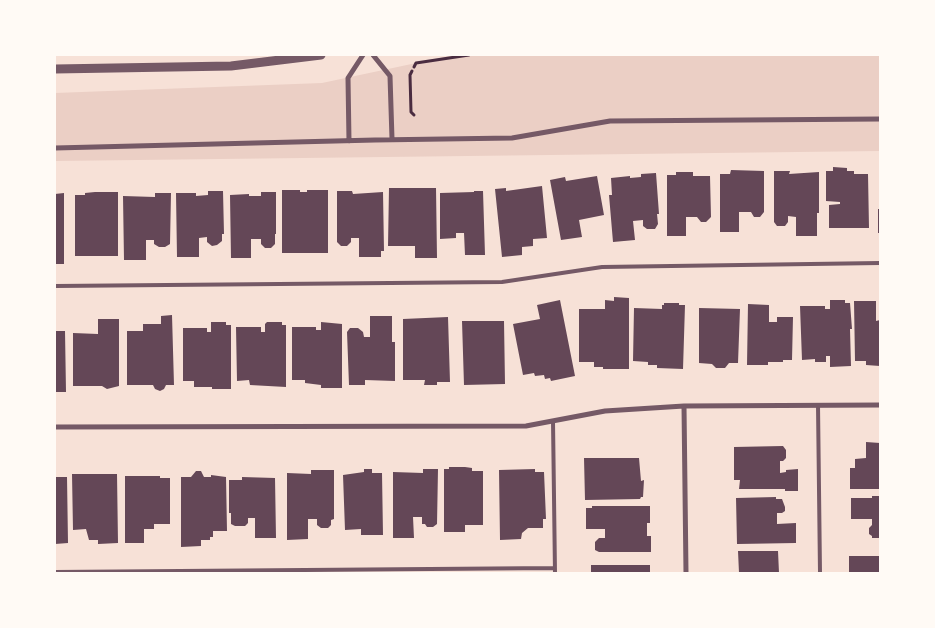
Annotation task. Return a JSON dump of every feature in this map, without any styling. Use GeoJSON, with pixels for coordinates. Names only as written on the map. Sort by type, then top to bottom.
{"type":"FeatureCollection","features":[{"type":"Feature","properties":{"kind":"street"},"geometry":{"type":"LineString","coordinates":[[55,70],[231,66],[321,55]]}},
{"type":"Feature","properties":{"kind":"street"},"geometry":{"type":"LineString","coordinates":[[349,140],[348,78],[363,55]]}},
{"type":"Feature","properties":{"kind":"street"},"geometry":{"type":"LineString","coordinates":[[373,55],[390,76],[392,140]]}},
{"type":"Feature","properties":{"kind":"street"},"geometry":{"type":"LineString","coordinates":[[55,148],[349,140],[512,138],[610,121],[880,119]]}},
{"type":"Feature","properties":{"kind":"street"},"geometry":{"type":"LineString","coordinates":[[55,427],[526,426],[605,411],[684,406],[880,405]]}},
{"type":"Feature","properties":{"kind":"street"},"geometry":{"type":"LineString","coordinates":[[684,406],[686,573]]}},
{"type":"Feature","properties":{"kind":"lane"},"geometry":{"type":"LineString","coordinates":[[55,286],[502,282],[602,266],[880,263]]}},
{"type":"Feature","properties":{"kind":"lane"},"geometry":{"type":"LineString","coordinates":[[818,405],[820,573]]}},
{"type":"Feature","properties":{"kind":"lane"},"geometry":{"type":"LineString","coordinates":[[553,420],[556,573]]}},
{"type":"Feature","properties":{"kind":"lane"},"geometry":{"type":"LineString","coordinates":[[55,572],[555,568]]}},
{"type":"Feature","properties":{"kind":"path"},"geometry":{"type":"LineString","coordinates":[[414,115],[410,112],[410,76],[416,63],[468,55]]}},
{"type":"Feature","properties":{"kind":"shaded area"},"geometry":{"type":"Polygon","coordinates":[[[454,55],[880,55],[880,151],[55,161],[55,93],[322,83],[454,55]]]}},
{"type":"Feature","properties":{"kind":"building"},"geometry":{"type":"Polygon","coordinates":[[[833,167],[847,168],[847,171],[854,171],[854,174],[868,174],[869,228],[829,228],[829,205],[840,204],[840,202],[826,201],[826,171],[833,171],[833,167]]]}},
{"type":"Feature","properties":{"kind":"building"},"geometry":{"type":"Polygon","coordinates":[[[731,170],[764,171],[764,212],[760,217],[754,217],[751,212],[739,212],[739,232],[720,232],[720,174],[730,174],[731,170]]]}},
{"type":"Feature","properties":{"kind":"building"},"geometry":{"type":"Polygon","coordinates":[[[774,171],[790,171],[789,174],[819,172],[817,236],[796,236],[796,217],[788,216],[788,222],[785,226],[777,226],[774,222],[774,171]]]}},
{"type":"Feature","properties":{"kind":"building"},"geometry":{"type":"Polygon","coordinates":[[[676,172],[693,172],[693,176],[710,176],[711,217],[706,222],[701,222],[697,217],[686,217],[686,236],[667,236],[667,175],[676,175],[676,172]]]}},
{"type":"Feature","properties":{"kind":"building"},"geometry":{"type":"Polygon","coordinates":[[[656,173],[659,214],[657,214],[658,224],[655,229],[647,229],[643,226],[643,220],[633,221],[635,240],[613,242],[609,195],[612,195],[611,178],[641,177],[641,174],[656,173]]]}},
{"type":"Feature","properties":{"kind":"building"},"geometry":{"type":"Polygon","coordinates":[[[597,176],[604,215],[579,220],[582,237],[561,240],[550,180],[565,177],[566,181],[597,176]]]}},
{"type":"Feature","properties":{"kind":"building"},"geometry":{"type":"Polygon","coordinates":[[[542,186],[547,238],[533,239],[533,246],[522,247],[522,255],[502,257],[495,189],[506,188],[506,191],[542,186]]]}},
{"type":"Feature","properties":{"kind":"building"},"geometry":{"type":"Polygon","coordinates":[[[389,188],[436,188],[437,258],[415,258],[415,246],[388,246],[389,188]]]}},
{"type":"Feature","properties":{"kind":"building"},"geometry":{"type":"Polygon","coordinates":[[[282,190],[307,192],[307,190],[328,190],[328,253],[282,253],[282,190]]]}},
{"type":"Feature","properties":{"kind":"building"},"geometry":{"type":"Polygon","coordinates":[[[208,191],[223,191],[224,234],[222,234],[222,241],[212,246],[207,242],[207,237],[199,238],[199,257],[177,257],[176,193],[196,193],[196,196],[208,195],[208,191]]]}},
{"type":"Feature","properties":{"kind":"building"},"geometry":{"type":"Polygon","coordinates":[[[337,191],[352,191],[353,194],[383,192],[384,251],[381,251],[381,257],[359,257],[359,238],[351,238],[351,242],[347,246],[341,246],[337,242],[337,191]]]}},
{"type":"Feature","properties":{"kind":"building"},"geometry":{"type":"Polygon","coordinates":[[[483,191],[485,255],[465,255],[464,233],[456,233],[456,238],[440,239],[440,193],[483,191]]]}},
{"type":"Feature","properties":{"kind":"building"},"geometry":{"type":"Polygon","coordinates":[[[95,192],[118,192],[118,256],[75,256],[75,195],[95,192]]]}},
{"type":"Feature","properties":{"kind":"building"},"geometry":{"type":"Polygon","coordinates":[[[261,192],[276,192],[275,244],[271,248],[265,248],[261,244],[261,239],[251,239],[251,258],[231,258],[230,195],[249,194],[249,196],[261,196],[261,192]]]}},
{"type":"Feature","properties":{"kind":"building"},"geometry":{"type":"Polygon","coordinates":[[[64,193],[64,264],[55,264],[55,194],[64,193]]]}},
{"type":"Feature","properties":{"kind":"building"},"geometry":{"type":"Polygon","coordinates":[[[155,193],[171,193],[170,244],[165,247],[159,247],[154,244],[154,240],[146,240],[146,260],[124,260],[123,196],[155,197],[155,193]]]}},
{"type":"Feature","properties":{"kind":"building"},"geometry":{"type":"Polygon","coordinates":[[[878,209],[880,209],[880,233],[878,233],[878,209]]]}},
{"type":"Feature","properties":{"kind":"building"},"geometry":{"type":"Polygon","coordinates":[[[614,297],[629,298],[629,369],[603,369],[603,367],[594,367],[594,362],[579,362],[579,309],[605,309],[605,300],[614,301],[614,297]]]}},
{"type":"Feature","properties":{"kind":"building"},"geometry":{"type":"Polygon","coordinates":[[[560,300],[575,376],[551,381],[550,378],[545,379],[544,375],[535,376],[534,373],[523,375],[513,324],[540,319],[537,305],[560,300]]]}},
{"type":"Feature","properties":{"kind":"building"},"geometry":{"type":"Polygon","coordinates":[[[830,300],[845,300],[845,303],[850,303],[852,329],[850,329],[851,366],[830,367],[830,356],[826,356],[826,362],[815,362],[815,359],[802,360],[800,306],[825,306],[825,309],[830,309],[830,300]]]}},
{"type":"Feature","properties":{"kind":"building"},"geometry":{"type":"Polygon","coordinates":[[[854,301],[876,301],[876,321],[880,320],[880,366],[866,365],[866,361],[855,361],[854,301]]]}},
{"type":"Feature","properties":{"kind":"building"},"geometry":{"type":"Polygon","coordinates":[[[664,303],[685,305],[683,369],[657,368],[657,365],[648,365],[648,362],[633,361],[634,308],[662,309],[664,303]]]}},
{"type":"Feature","properties":{"kind":"building"},"geometry":{"type":"Polygon","coordinates":[[[748,304],[769,305],[769,322],[777,322],[777,317],[793,317],[792,360],[768,362],[768,365],[747,365],[748,304]]]}},
{"type":"Feature","properties":{"kind":"building"},"geometry":{"type":"Polygon","coordinates":[[[699,308],[740,309],[738,363],[729,363],[725,368],[716,368],[712,364],[699,363],[699,308]]]}},
{"type":"Feature","properties":{"kind":"building"},"geometry":{"type":"Polygon","coordinates":[[[172,315],[174,385],[166,385],[160,391],[155,389],[153,385],[127,385],[127,331],[143,331],[143,324],[161,324],[161,316],[172,315]]]}},
{"type":"Feature","properties":{"kind":"building"},"geometry":{"type":"Polygon","coordinates":[[[370,316],[392,316],[392,342],[395,342],[395,381],[365,380],[365,385],[349,385],[347,332],[350,328],[358,328],[363,332],[364,337],[370,337],[370,316]]]}},
{"type":"Feature","properties":{"kind":"building"},"geometry":{"type":"Polygon","coordinates":[[[448,317],[450,382],[424,385],[425,380],[403,380],[403,319],[448,317]]]}},
{"type":"Feature","properties":{"kind":"building"},"geometry":{"type":"Polygon","coordinates":[[[98,319],[119,319],[119,386],[107,389],[102,386],[73,386],[73,333],[98,334],[98,319]]]}},
{"type":"Feature","properties":{"kind":"building"},"geometry":{"type":"Polygon","coordinates":[[[462,321],[504,321],[505,384],[464,385],[462,321]]]}},
{"type":"Feature","properties":{"kind":"building"},"geometry":{"type":"Polygon","coordinates":[[[211,322],[226,322],[226,325],[231,325],[231,389],[194,387],[194,381],[183,381],[183,328],[207,328],[207,332],[211,332],[211,322]]]}},
{"type":"Feature","properties":{"kind":"building"},"geometry":{"type":"Polygon","coordinates":[[[267,322],[282,322],[282,325],[286,325],[286,387],[250,385],[249,380],[237,381],[236,327],[261,327],[261,332],[265,332],[265,324],[267,322]]]}},
{"type":"Feature","properties":{"kind":"building"},"geometry":{"type":"Polygon","coordinates":[[[321,322],[342,324],[342,388],[321,388],[321,385],[305,383],[305,380],[292,380],[292,327],[316,327],[316,330],[321,330],[321,322]]]}},
{"type":"Feature","properties":{"kind":"building"},"geometry":{"type":"Polygon","coordinates":[[[55,331],[65,331],[66,392],[55,392],[55,331]]]}},
{"type":"Feature","properties":{"kind":"building"},"geometry":{"type":"Polygon","coordinates":[[[866,442],[880,443],[880,489],[850,489],[850,468],[855,468],[855,459],[866,458],[866,442]]]}},
{"type":"Feature","properties":{"kind":"building"},"geometry":{"type":"Polygon","coordinates":[[[783,446],[786,450],[786,458],[780,461],[780,473],[786,472],[786,470],[798,469],[798,491],[785,491],[785,489],[739,489],[740,480],[734,480],[734,447],[783,446]]]}},
{"type":"Feature","properties":{"kind":"building"},"geometry":{"type":"Polygon","coordinates":[[[584,458],[639,458],[641,481],[644,480],[643,497],[640,499],[585,500],[584,458]]]}},
{"type":"Feature","properties":{"kind":"building"},"geometry":{"type":"Polygon","coordinates":[[[449,467],[465,467],[472,468],[472,471],[483,471],[483,525],[465,525],[465,532],[444,532],[444,469],[449,469],[449,467]]]}},
{"type":"Feature","properties":{"kind":"building"},"geometry":{"type":"Polygon","coordinates":[[[364,469],[372,469],[372,473],[382,473],[383,535],[361,535],[361,529],[345,530],[343,475],[364,472],[364,469]]]}},
{"type":"Feature","properties":{"kind":"building"},"geometry":{"type":"Polygon","coordinates":[[[423,469],[438,469],[437,524],[433,527],[427,527],[425,524],[422,524],[422,517],[413,517],[414,538],[393,538],[393,472],[423,473],[423,469]]]}},
{"type":"Feature","properties":{"kind":"building"},"geometry":{"type":"Polygon","coordinates":[[[535,469],[535,472],[544,472],[546,519],[543,519],[543,528],[528,528],[522,533],[521,539],[500,540],[499,470],[535,469]]]}},
{"type":"Feature","properties":{"kind":"building"},"geometry":{"type":"Polygon","coordinates":[[[311,470],[334,470],[334,519],[331,520],[331,525],[328,528],[321,528],[317,525],[317,519],[308,519],[308,539],[287,540],[287,473],[311,474],[311,470]]]}},
{"type":"Feature","properties":{"kind":"building"},"geometry":{"type":"Polygon","coordinates":[[[196,471],[201,471],[204,477],[211,477],[211,475],[226,477],[227,531],[213,531],[213,537],[210,537],[210,540],[201,540],[201,546],[181,547],[181,477],[191,477],[196,471]]]}},
{"type":"Feature","properties":{"kind":"building"},"geometry":{"type":"Polygon","coordinates":[[[72,474],[117,474],[118,543],[98,544],[98,540],[89,540],[86,529],[73,530],[72,474]]]}},
{"type":"Feature","properties":{"kind":"building"},"geometry":{"type":"Polygon","coordinates":[[[125,476],[160,476],[160,478],[170,478],[170,524],[154,524],[154,529],[144,529],[144,543],[125,543],[125,476]]]}},
{"type":"Feature","properties":{"kind":"building"},"geometry":{"type":"Polygon","coordinates":[[[55,477],[67,477],[68,543],[55,544],[55,477]]]}},
{"type":"Feature","properties":{"kind":"building"},"geometry":{"type":"Polygon","coordinates":[[[242,477],[275,478],[276,538],[255,538],[255,518],[248,518],[248,523],[245,526],[231,524],[229,480],[242,480],[242,477]]]}},
{"type":"Feature","properties":{"kind":"building"},"geometry":{"type":"Polygon","coordinates":[[[872,496],[880,496],[880,538],[872,538],[869,534],[872,519],[851,519],[851,498],[872,498],[872,496]]]}},
{"type":"Feature","properties":{"kind":"building"},"geometry":{"type":"Polygon","coordinates":[[[776,497],[776,499],[782,499],[785,507],[785,511],[777,513],[777,524],[796,523],[796,543],[737,544],[736,498],[776,497]]]}},
{"type":"Feature","properties":{"kind":"building"},"geometry":{"type":"Polygon","coordinates":[[[592,506],[650,506],[650,523],[647,523],[647,536],[651,536],[651,552],[599,552],[595,550],[595,542],[599,538],[605,538],[605,529],[586,529],[586,508],[592,508],[592,506]]]}},
{"type":"Feature","properties":{"kind":"building"},"geometry":{"type":"Polygon","coordinates":[[[738,551],[778,551],[779,573],[739,573],[738,551]]]}},
{"type":"Feature","properties":{"kind":"building"},"geometry":{"type":"Polygon","coordinates":[[[849,556],[880,556],[880,573],[849,573],[849,556]]]}},
{"type":"Feature","properties":{"kind":"building"},"geometry":{"type":"Polygon","coordinates":[[[591,565],[650,565],[650,573],[591,573],[591,565]]]}}]}
